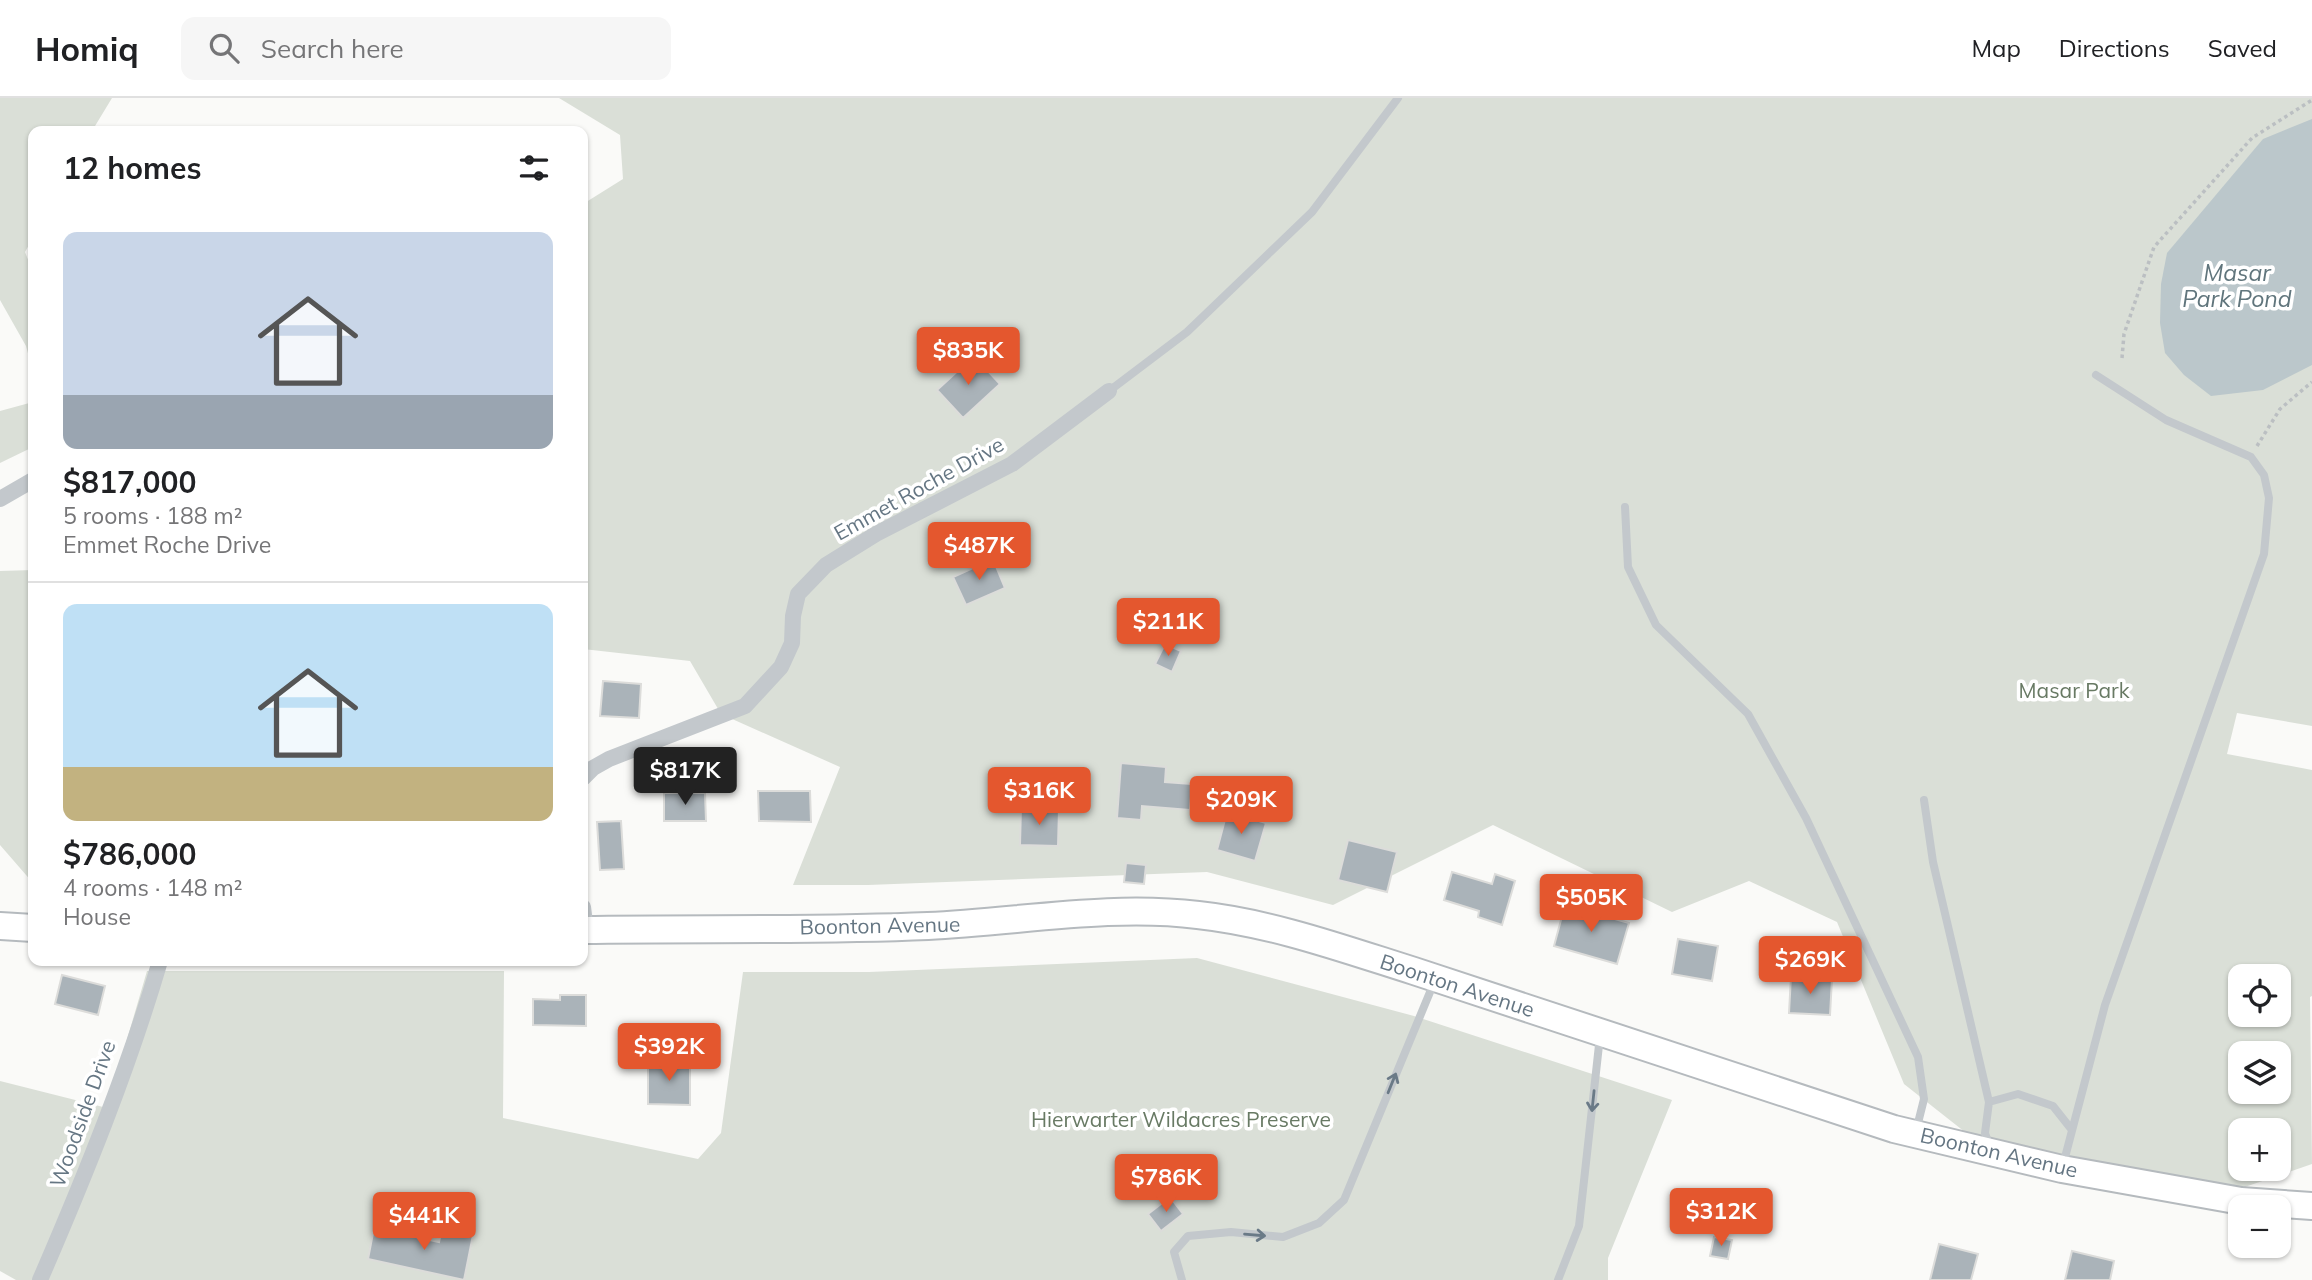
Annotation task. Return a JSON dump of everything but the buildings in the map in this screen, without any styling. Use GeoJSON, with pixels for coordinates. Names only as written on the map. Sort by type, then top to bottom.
{"type":"FeatureCollection","features":[{"type":"Feature","properties":{"kind":"main road","name":"Boonton Avenue"},"geometry":{"type":"LineString","coordinates":[[588,922],[853,929],[1159,911],[1237,920],[1340,947],[1786,1096],[1916,1134],[1981,1145],[2062,1169],[2241,1202],[2312,1206]]}},
{"type":"Feature","properties":{"kind":"main road"},"geometry":{"type":"LineString","coordinates":[[0,926],[28,928]]}},
{"type":"Feature","properties":{"kind":"street","name":"Emmet Roche Drive"},"geometry":{"type":"LineString","coordinates":[[588,773],[609,759],[744,706],[781,667],[792,643],[793,616],[798,594],[826,565],[876,534],[1012,464],[1109,391]]}},
{"type":"Feature","properties":{"kind":"street"},"geometry":{"type":"LineString","coordinates":[[0,499],[28,483]]}},
{"type":"Feature","properties":{"kind":"street","name":"Woodside Drive"},"geometry":{"type":"LineString","coordinates":[[40,1280],[118,1084],[158,966]]}},
{"type":"Feature","properties":{"kind":"lane"},"geometry":{"type":"LineString","coordinates":[[1109,391],[1188,332],[1312,212],[1398,98]]}},
{"type":"Feature","properties":{"kind":"lane"},"geometry":{"type":"LineString","coordinates":[[2062,1169],[2105,1005],[2264,554],[2269,498],[2264,475],[2251,457],[2166,420],[2096,375]]}},
{"type":"Feature","properties":{"kind":"lane"},"geometry":{"type":"LineString","coordinates":[[1625,507],[1628,567],[1656,625],[1748,713],[1806,818],[1912,1044],[1918,1057],[1924,1099],[1916,1134]]}},
{"type":"Feature","properties":{"kind":"lane"},"geometry":{"type":"LineString","coordinates":[[1924,800],[1933,863],[1990,1101],[1981,1145]]}},
{"type":"Feature","properties":{"kind":"lane"},"geometry":{"type":"LineString","coordinates":[[1182,1280],[1174,1252],[1188,1236],[1231,1232],[1283,1237],[1319,1223],[1344,1200],[1436,978]]}},
{"type":"Feature","properties":{"kind":"lane"},"geometry":{"type":"LineString","coordinates":[[1558,1280],[1579,1226],[1600,1033]]}},
{"type":"Feature","properties":{"kind":"lane"},"geometry":{"type":"LineString","coordinates":[[1990,1101],[2018,1094],[2053,1106],[2072,1130]]}},
{"type":"Feature","properties":{"kind":"path"},"geometry":{"type":"LineString","coordinates":[[2122,358],[2124,334],[2154,247],[2252,138],[2312,100]]}},
{"type":"Feature","properties":{"kind":"path"},"geometry":{"type":"LineString","coordinates":[[2251,457],[2280,409],[2312,382]]}},
{"type":"Feature","properties":{"kind":"green space"},"geometry":{"type":"Polygon","coordinates":[[[0,98],[112,98],[95,126],[28,126],[28,247],[25,252],[28,260],[28,353],[0,300],[0,98]]]}},
{"type":"Feature","properties":{"kind":"green space","name":"Masar Park"},"geometry":{"type":"Polygon","coordinates":[[[559,98],[2312,98],[2312,726],[2237,713],[2227,754],[2312,770],[2312,1164],[2291,1171],[2291,1118],[2228,1118],[2228,1181],[2262,1181],[2239,1189],[1970,1136],[1904,1084],[1837,922],[1749,881],[1672,912],[1493,825],[1333,905],[1207,872],[868,885],[793,885],[840,767],[721,714],[690,661],[588,650],[588,201],[623,179],[620,135],[559,98]]]}},
{"type":"Feature","properties":{"kind":"green space"},"geometry":{"type":"Polygon","coordinates":[[[28,403],[28,449],[0,463],[0,411],[28,403]]]}},
{"type":"Feature","properties":{"kind":"green space"},"geometry":{"type":"Polygon","coordinates":[[[28,570],[28,877],[0,845],[0,571],[28,570]]]}},
{"type":"Feature","properties":{"kind":"green space","name":"Hierwarter Wildacres Preserve"},"geometry":{"type":"Polygon","coordinates":[[[1197,958],[1414,1016],[1672,1100],[1608,1258],[1608,1280],[16,1280],[0,1271],[0,1081],[107,1108],[147,971],[504,971],[503,1118],[698,1159],[721,1133],[743,972],[869,972],[1197,958]]]}},
{"type":"Feature","properties":{"kind":"water","name":"Masar Park Pond"},"geometry":{"type":"Polygon","coordinates":[[[2312,119],[2312,365],[2263,390],[2211,396],[2184,375],[2165,353],[2160,323],[2161,284],[2167,253],[2263,139],[2312,119]]]}}]}
